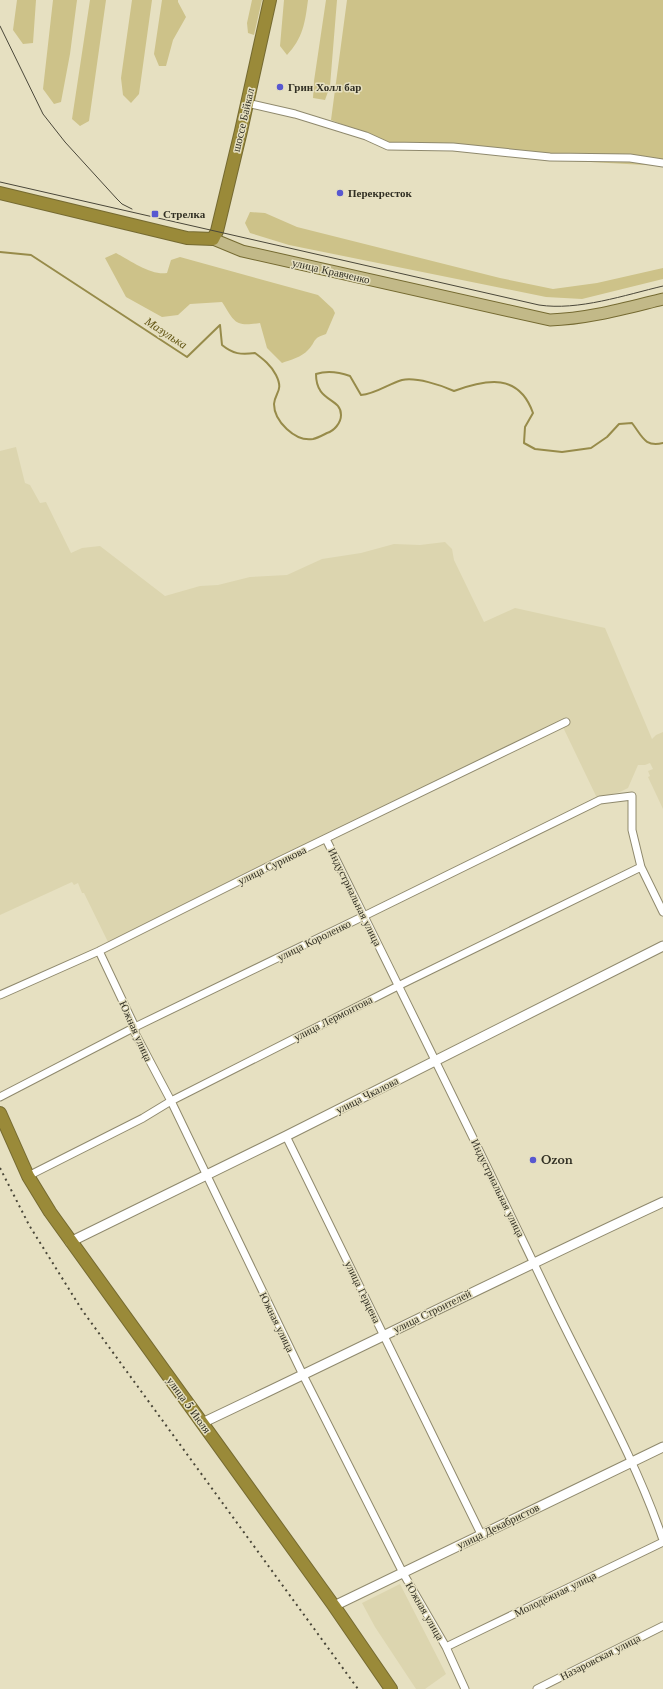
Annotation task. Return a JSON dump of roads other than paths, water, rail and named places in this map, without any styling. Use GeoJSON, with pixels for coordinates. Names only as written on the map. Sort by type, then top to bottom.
{"type":"FeatureCollection","features":[{"type":"Feature","properties":{"kind":"highway","name":"шоссе Байкал"},"geometry":{"type":"LineString","coordinates":[[213,240],[217,231],[270,0]]}},
{"type":"Feature","properties":{"kind":"highway","name":"улица Кравченко"},"geometry":{"type":"LineString","coordinates":[[0,193],[187,238],[213,240]]}},
{"type":"Feature","properties":{"kind":"highway","name":"улица 5 Июля"},"geometry":{"type":"LineString","coordinates":[[0,1113],[28,1176],[70,1242],[334,1606],[392,1689]]}},
{"type":"Feature","properties":{"kind":"main road","name":"улица Кравченко"},"geometry":{"type":"LineString","coordinates":[[213,240],[242,251],[550,320],[588,316],[663,299]]}},
{"type":"Feature","properties":{"kind":"main road","name":"улица Чкалова"},"geometry":{"type":"LineString","coordinates":[[70,1242],[286,1136],[436,1059],[663,946]]}},
{"type":"Feature","properties":{"kind":"main road","name":"улица Строителей"},"geometry":{"type":"LineString","coordinates":[[202,1423],[534,1262],[663,1202]]}},
{"type":"Feature","properties":{"kind":"main road","name":"улица Декабристов"},"geometry":{"type":"LineString","coordinates":[[334,1606],[663,1447]]}},
{"type":"Feature","properties":{"kind":"street"},"geometry":{"type":"LineString","coordinates":[[247,103],[295,114],[366,136],[388,146],[453,147],[550,157],[630,158],[663,163]]}},
{"type":"Feature","properties":{"kind":"street","name":"улица Сурикова"},"geometry":{"type":"LineString","coordinates":[[0,995],[99,951],[326,838],[566,722]]}},
{"type":"Feature","properties":{"kind":"street","name":"улица Короленко"},"geometry":{"type":"LineString","coordinates":[[0,1097],[135,1027],[600,800],[632,796],[632,830],[641,867]]}},
{"type":"Feature","properties":{"kind":"street","name":"Индустриальная улица"},"geometry":{"type":"LineString","coordinates":[[326,838],[398,986],[436,1059],[631,1462],[651,1504],[663,1541]]}},
{"type":"Feature","properties":{"kind":"street"},"geometry":{"type":"LineString","coordinates":[[641,867],[663,912]]}},
{"type":"Feature","properties":{"kind":"street","name":"улица Лермонтова"},"geometry":{"type":"LineString","coordinates":[[28,1176],[149,1114],[171,1101],[398,986],[641,867]]}},
{"type":"Feature","properties":{"kind":"street","name":"Южная улица"},"geometry":{"type":"LineString","coordinates":[[99,951],[135,1027],[135,1033],[171,1101],[303,1375],[403,1572],[446,1647],[465,1689]]}},
{"type":"Feature","properties":{"kind":"street","name":"улица Герцена"},"geometry":{"type":"LineString","coordinates":[[286,1136],[481,1534]]}},
{"type":"Feature","properties":{"kind":"street","name":"Молодёжная улица"},"geometry":{"type":"LineString","coordinates":[[446,1647],[663,1541]]}},
{"type":"Feature","properties":{"kind":"street","name":"Назаровская улица"},"geometry":{"type":"LineString","coordinates":[[537,1689],[663,1626]]}},
{"type":"Feature","properties":{"kind":"waterway","name":"Мазулька"},"geometry":{"type":"LineString","coordinates":[[0,252],[31,255],[187,357],[220,325]]}},
{"type":"Feature","properties":{"kind":"waterway","name":"Мазулька"},"geometry":{"type":"LineString","coordinates":[[220,325],[222,345],[237,353],[255,353],[272,368],[279,385],[274,404],[275,411],[287,429],[293,434],[306,439],[315,439],[330,432],[340,421],[340,409],[324,395],[317,383],[316,374],[329,372],[350,376],[361,395],[372,393],[402,380],[408,379],[428,382],[454,391],[490,382],[501,382],[511,385],[527,400],[533,413],[525,427],[524,443],[535,449],[562,452],[591,448],[607,437],[619,424],[632,423],[644,440],[652,444],[663,443]]}},
{"type":"Feature","properties":{"kind":"tram line"},"geometry":{"type":"LineString","coordinates":[[0,26],[43,114],[65,142],[117,199],[122,204],[132,209]]}},
{"type":"Feature","properties":{"kind":"tram line"},"geometry":{"type":"LineString","coordinates":[[0,182],[539,305],[569,306],[585,304],[617,298],[663,286]]}},
{"type":"Feature","properties":{"kind":"railway"},"geometry":{"type":"LineString","coordinates":[[0,1168],[29,1225],[82,1310],[358,1689]]}},
{"type":"Feature","properties":{"kind":"place","name":"Грин Холл бар"},"geometry":{"type":"Point","coordinates":[280,87]}},
{"type":"Feature","properties":{"kind":"place","name":"Перекресток"},"geometry":{"type":"Point","coordinates":[340,193]}},
{"type":"Feature","properties":{"kind":"place","name":"Стрелка"},"geometry":{"type":"Point","coordinates":[155,214]}},
{"type":"Feature","properties":{"kind":"place","name":"Ozon"},"geometry":{"type":"Point","coordinates":[533,1160]}}]}
